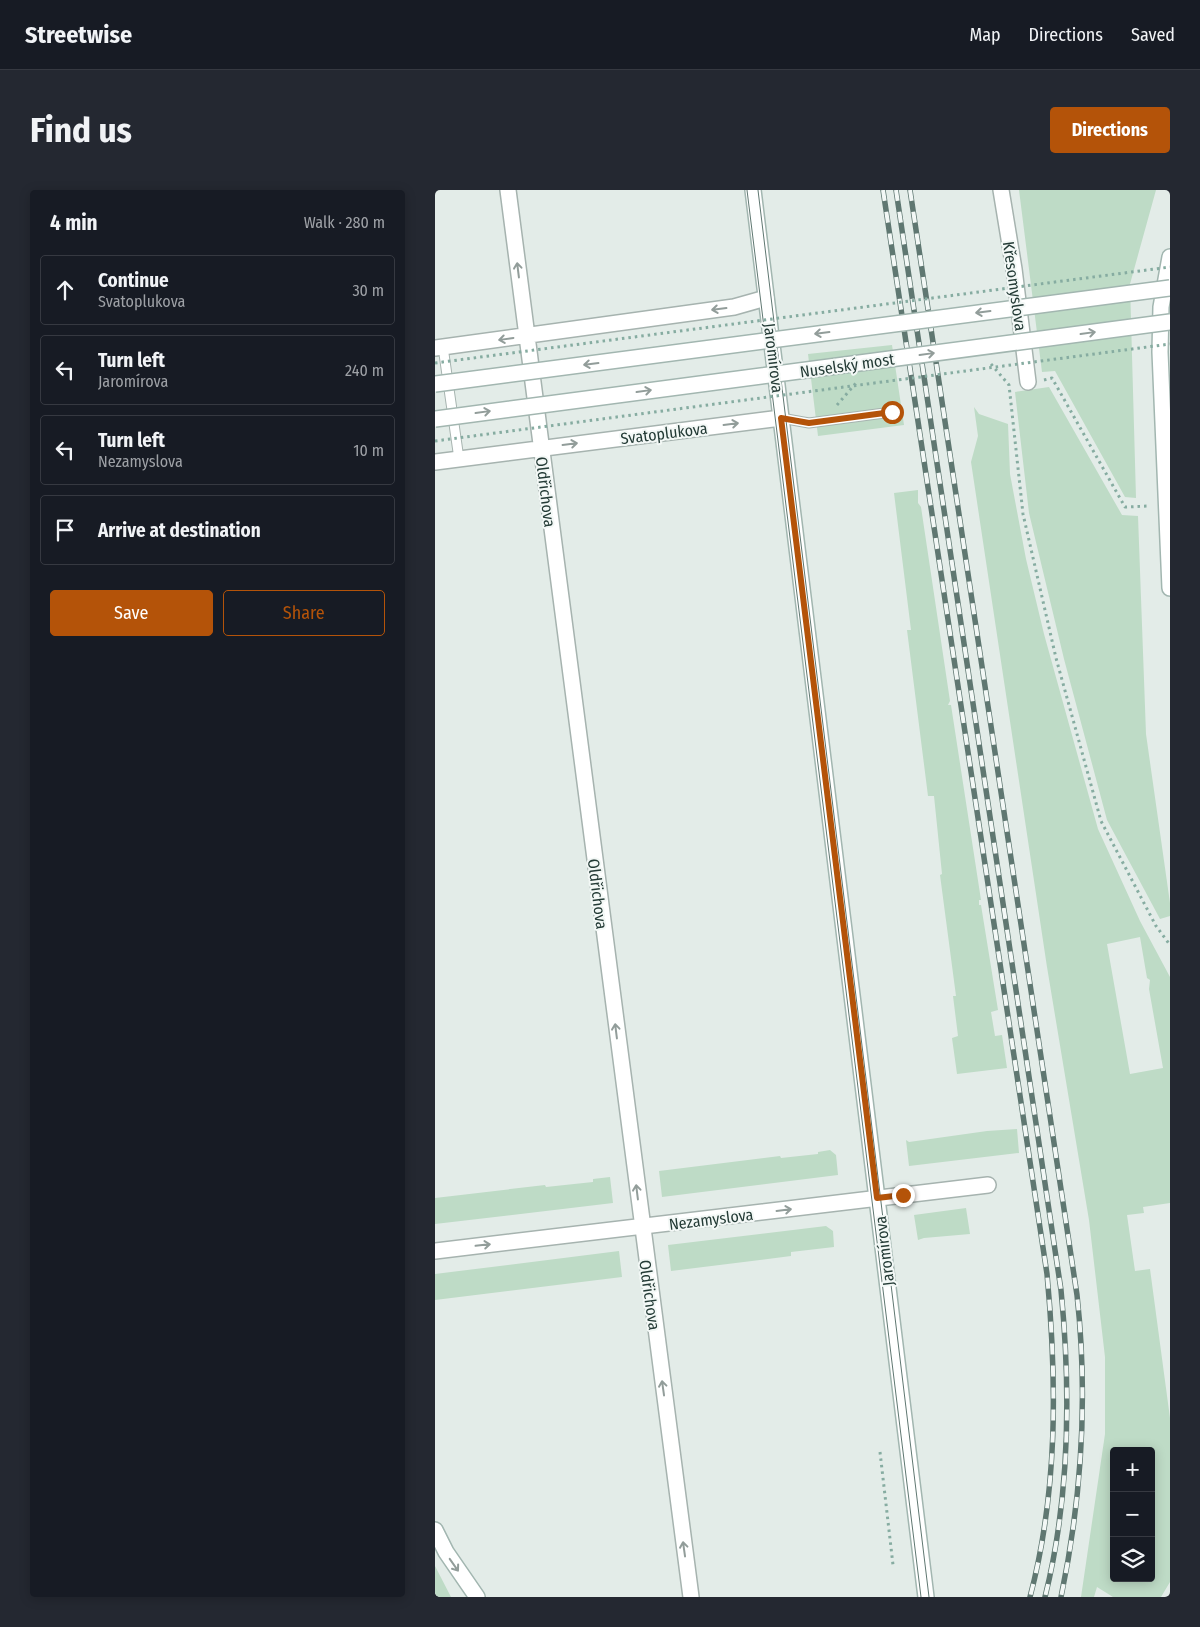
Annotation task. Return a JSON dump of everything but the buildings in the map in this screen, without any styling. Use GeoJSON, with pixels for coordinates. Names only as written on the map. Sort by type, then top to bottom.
{"type":"FeatureCollection","features":[{"type":"Feature","properties":{"kind":"street","name":"Oldřichova"},"geometry":{"type":"LineString","coordinates":[[508,190],[641,1228],[691,1597]]}},
{"type":"Feature","properties":{"kind":"street","name":"Jaromírova"},"geometry":{"type":"LineString","coordinates":[[753,190],[926,1597]]}},
{"type":"Feature","properties":{"kind":"street","name":"Křesomyslova"},"geometry":{"type":"LineString","coordinates":[[1001,190],[1014,270],[1028,382]]}},
{"type":"Feature","properties":{"kind":"street"},"geometry":{"type":"LineString","coordinates":[[1170,257],[1161,307],[1160,352],[1170,588]]}},
{"type":"Feature","properties":{"kind":"street"},"geometry":{"type":"LineString","coordinates":[[435,384],[1170,288]]}},
{"type":"Feature","properties":{"kind":"street"},"geometry":{"type":"LineString","coordinates":[[439,347],[734,307],[766,298]]}},
{"type":"Feature","properties":{"kind":"street","name":"Nuselský most"},"geometry":{"type":"LineString","coordinates":[[435,419],[1170,322]]}},
{"type":"Feature","properties":{"kind":"street","name":"Svatoplukova"},"geometry":{"type":"LineString","coordinates":[[435,462],[781,418]]}},
{"type":"Feature","properties":{"kind":"street","name":"Nezamyslova"},"geometry":{"type":"LineString","coordinates":[[435,1250],[641,1228],[987,1185]]}},
{"type":"Feature","properties":{"kind":"street"},"geometry":{"type":"LineString","coordinates":[[435,1530],[446,1552],[477,1597]]}},
{"type":"Feature","properties":{"kind":"lane"},"geometry":{"type":"LineString","coordinates":[[439,347],[459,459]]}},
{"type":"Feature","properties":{"kind":"lane","name":"Svatoplukova"},"geometry":{"type":"LineString","coordinates":[[781,418],[809,423],[892,412]]}},
{"type":"Feature","properties":{"kind":"path"},"geometry":{"type":"LineString","coordinates":[[435,363],[1170,267]]}},
{"type":"Feature","properties":{"kind":"path"},"geometry":{"type":"LineString","coordinates":[[435,441],[1170,344]]}},
{"type":"Feature","properties":{"kind":"path"},"geometry":{"type":"LineString","coordinates":[[1052,378],[1125,508],[1149,506]]}},
{"type":"Feature","properties":{"kind":"path"},"geometry":{"type":"LineString","coordinates":[[823,421],[859,379]]}},
{"type":"Feature","properties":{"kind":"path"},"geometry":{"type":"LineString","coordinates":[[1009,385],[1023,514],[1056,658],[1101,821],[1156,926],[1170,945]]}},
{"type":"Feature","properties":{"kind":"path"},"geometry":{"type":"LineString","coordinates":[[879,1452],[893,1565]]}},
{"type":"Feature","properties":{"kind":"green space"},"geometry":{"type":"Polygon","coordinates":[[[1019,190],[1156,190],[1130,284],[1136,498],[1125,497],[1055,371],[1042,372],[1019,190]]]}},
{"type":"Feature","properties":{"kind":"green space"},"geometry":{"type":"Polygon","coordinates":[[[892,345],[904,425],[818,436],[808,354],[892,345]]]}},
{"type":"Feature","properties":{"kind":"green space"},"geometry":{"type":"Polygon","coordinates":[[[1049,387],[1122,515],[1138,516],[1146,734],[1170,903],[1170,916],[1160,919],[1107,820],[1064,659],[1029,513],[1015,392],[1049,387]]]}},
{"type":"Feature","properties":{"kind":"green space"},"geometry":{"type":"Polygon","coordinates":[[[974,407],[979,414],[1008,424],[1010,474],[1026,559],[1044,634],[1098,829],[1140,921],[1170,977],[1170,1203],[1143,1207],[1144,1213],[1127,1215],[1135,1271],[1150,1269],[1170,1418],[1170,1582],[1161,1597],[1113,1597],[1097,1587],[1094,1597],[1081,1597],[1105,1434],[1105,1357],[1089,1220],[1047,967],[971,462],[978,436],[974,407]],[[1140,937],[1107,944],[1130,1074],[1163,1068],[1149,989],[1150,980],[1147,978],[1140,937]]]}},
{"type":"Feature","properties":{"kind":"green space"},"geometry":{"type":"Polygon","coordinates":[[[918,490],[918,503],[921,507],[950,701],[948,705],[951,705],[981,900],[979,900],[979,905],[981,905],[998,1010],[991,1012],[995,1036],[1002,1035],[1007,1068],[957,1074],[952,1038],[958,1036],[953,996],[956,996],[940,875],[942,874],[934,796],[928,796],[907,630],[911,630],[894,493],[918,490]]]}},
{"type":"Feature","properties":{"kind":"green space"},"geometry":{"type":"Polygon","coordinates":[[[1017,1129],[1019,1153],[909,1166],[906,1140],[909,1142],[987,1131],[1017,1129]]]}},
{"type":"Feature","properties":{"kind":"green space"},"geometry":{"type":"Polygon","coordinates":[[[830,1150],[836,1155],[838,1175],[662,1197],[659,1171],[780,1156],[781,1158],[818,1154],[818,1152],[830,1150]]]}},
{"type":"Feature","properties":{"kind":"green space"},"geometry":{"type":"Polygon","coordinates":[[[610,1177],[613,1203],[435,1224],[435,1198],[545,1185],[546,1187],[593,1182],[593,1179],[610,1177]]]}},
{"type":"Feature","properties":{"kind":"green space"},"geometry":{"type":"Polygon","coordinates":[[[966,1208],[970,1234],[918,1240],[914,1215],[966,1208]]]}},
{"type":"Feature","properties":{"kind":"green space"},"geometry":{"type":"Polygon","coordinates":[[[826,1226],[833,1231],[834,1247],[791,1252],[791,1256],[671,1271],[668,1245],[826,1226]]]}},
{"type":"Feature","properties":{"kind":"green space"},"geometry":{"type":"Polygon","coordinates":[[[619,1251],[622,1277],[435,1300],[435,1274],[619,1251]]]}},
{"type":"Feature","properties":{"kind":"green space"},"geometry":{"type":"Polygon","coordinates":[[[435,1566],[451,1597],[435,1597],[435,1566]]]}},
{"type":"Feature","properties":{"kind":"tram line"},"geometry":{"type":"LineString","coordinates":[[747,190],[921,1597]]}},
{"type":"Feature","properties":{"kind":"tram line"},"geometry":{"type":"LineString","coordinates":[[758,190],[929,1597]]}},
{"type":"Feature","properties":{"kind":"railway"},"geometry":{"type":"LineString","coordinates":[[883,190],[1047,1274],[1053,1355],[1053,1436],[1046,1517],[1030,1597]]}},
{"type":"Feature","properties":{"kind":"railway"},"geometry":{"type":"LineString","coordinates":[[896,190],[1061,1290],[1067,1406],[1064,1483],[1053,1559],[1045,1597]]}},
{"type":"Feature","properties":{"kind":"railway"},"geometry":{"type":"LineString","coordinates":[[910,190],[1077,1295],[1082,1371],[1081,1446],[1074,1522],[1061,1597]]}},
{"type":"Feature","properties":{"kind":"route"},"geometry":{"type":"LineString","coordinates":[[892,412],[809,423],[786,417],[781,418],[877,1198],[903,1195]]}}]}
